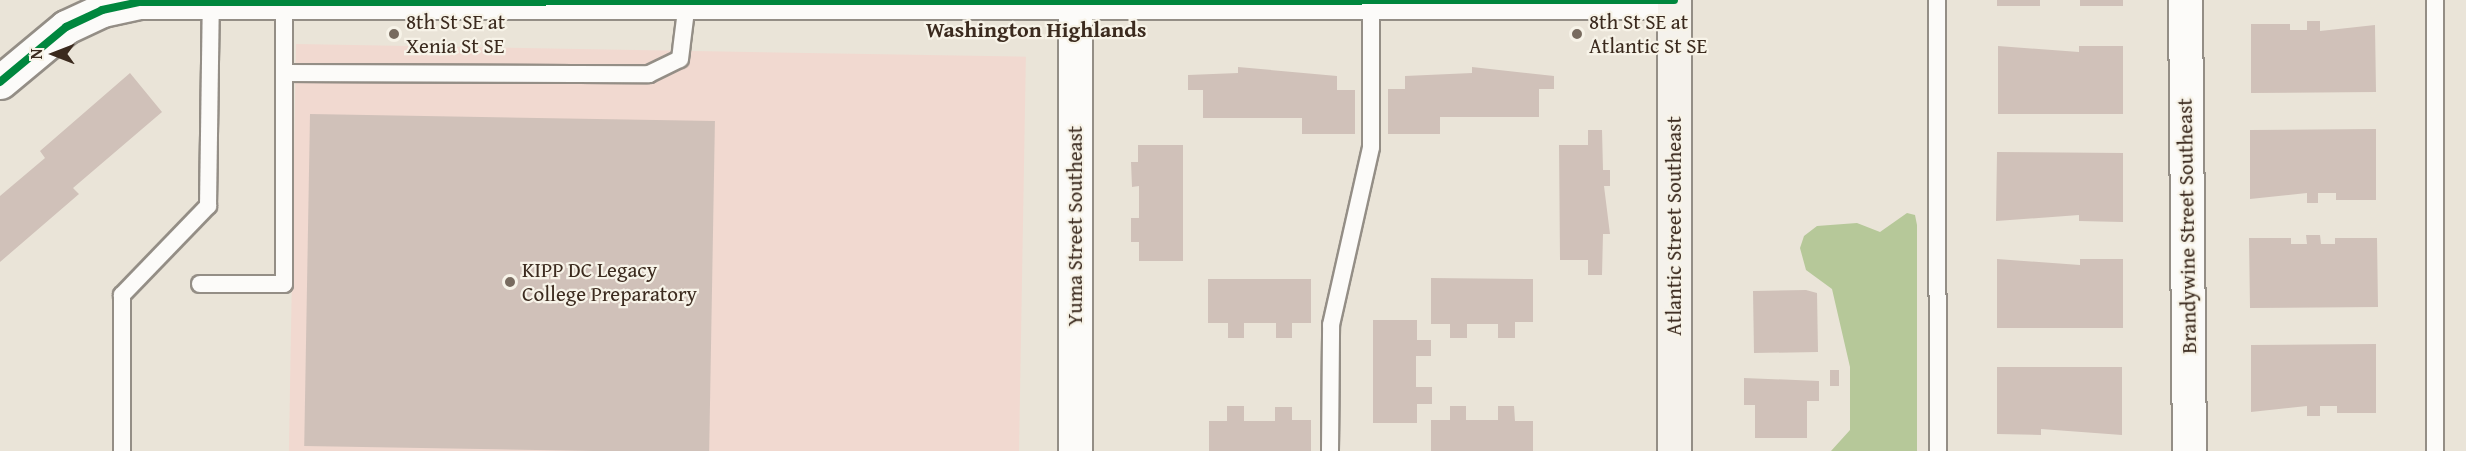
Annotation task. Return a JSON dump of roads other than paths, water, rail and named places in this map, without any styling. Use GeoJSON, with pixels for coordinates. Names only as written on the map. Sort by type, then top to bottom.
{"type":"FeatureCollection","features":[{"type":"Feature","properties":{"kind":"street","name":"Brandywine Street Southeast"},"geometry":{"type":"LineString","coordinates":[[2185,0],[2189,451]]}},
{"type":"Feature","properties":{"kind":"street","name":"Yuma Street Southeast"},"geometry":{"type":"LineString","coordinates":[[1075,1],[1075,451]]}},
{"type":"Feature","properties":{"kind":"street"},"geometry":{"type":"LineString","coordinates":[[0,82],[56,34],[90,15],[141,2],[1674,1]]}},
{"type":"Feature","properties":{"kind":"street","name":"Atlantic Street Southeast"},"geometry":{"type":"LineString","coordinates":[[1674,1],[1674,451]]}},
{"type":"Feature","properties":{"kind":"lane"},"geometry":{"type":"LineString","coordinates":[[1937,0],[1938,451]]}},
{"type":"Feature","properties":{"kind":"lane"},"geometry":{"type":"LineString","coordinates":[[2435,0],[2435,451]]}},
{"type":"Feature","properties":{"kind":"lane"},"geometry":{"type":"LineString","coordinates":[[122,451],[122,295],[208,206],[211,2]]}},
{"type":"Feature","properties":{"kind":"lane"},"geometry":{"type":"LineString","coordinates":[[200,284],[284,284],[284,2]]}},
{"type":"Feature","properties":{"kind":"lane"},"geometry":{"type":"LineString","coordinates":[[284,72],[649,74],[680,59],[687,2]]}},
{"type":"Feature","properties":{"kind":"lane"},"geometry":{"type":"LineString","coordinates":[[1330,451],[1331,325],[1371,147],[1371,2]]}},
{"type":"Feature","properties":{"kind":"place","name":"8th St SE at Xenia St SE"},"geometry":{"type":"Point","coordinates":[394,34]}},
{"type":"Feature","properties":{"kind":"place","name":"8th St SE at Atlantic St SE"},"geometry":{"type":"Point","coordinates":[1577,34]}},
{"type":"Feature","properties":{"kind":"place","name":"KIPP DC Legacy College Preparatory"},"geometry":{"type":"Point","coordinates":[510,282]}},
{"type":"Feature","properties":{"kind":"district","name":"Washington Highlands"},"geometry":{"type":"Point","coordinates":[1036,30]}}]}
